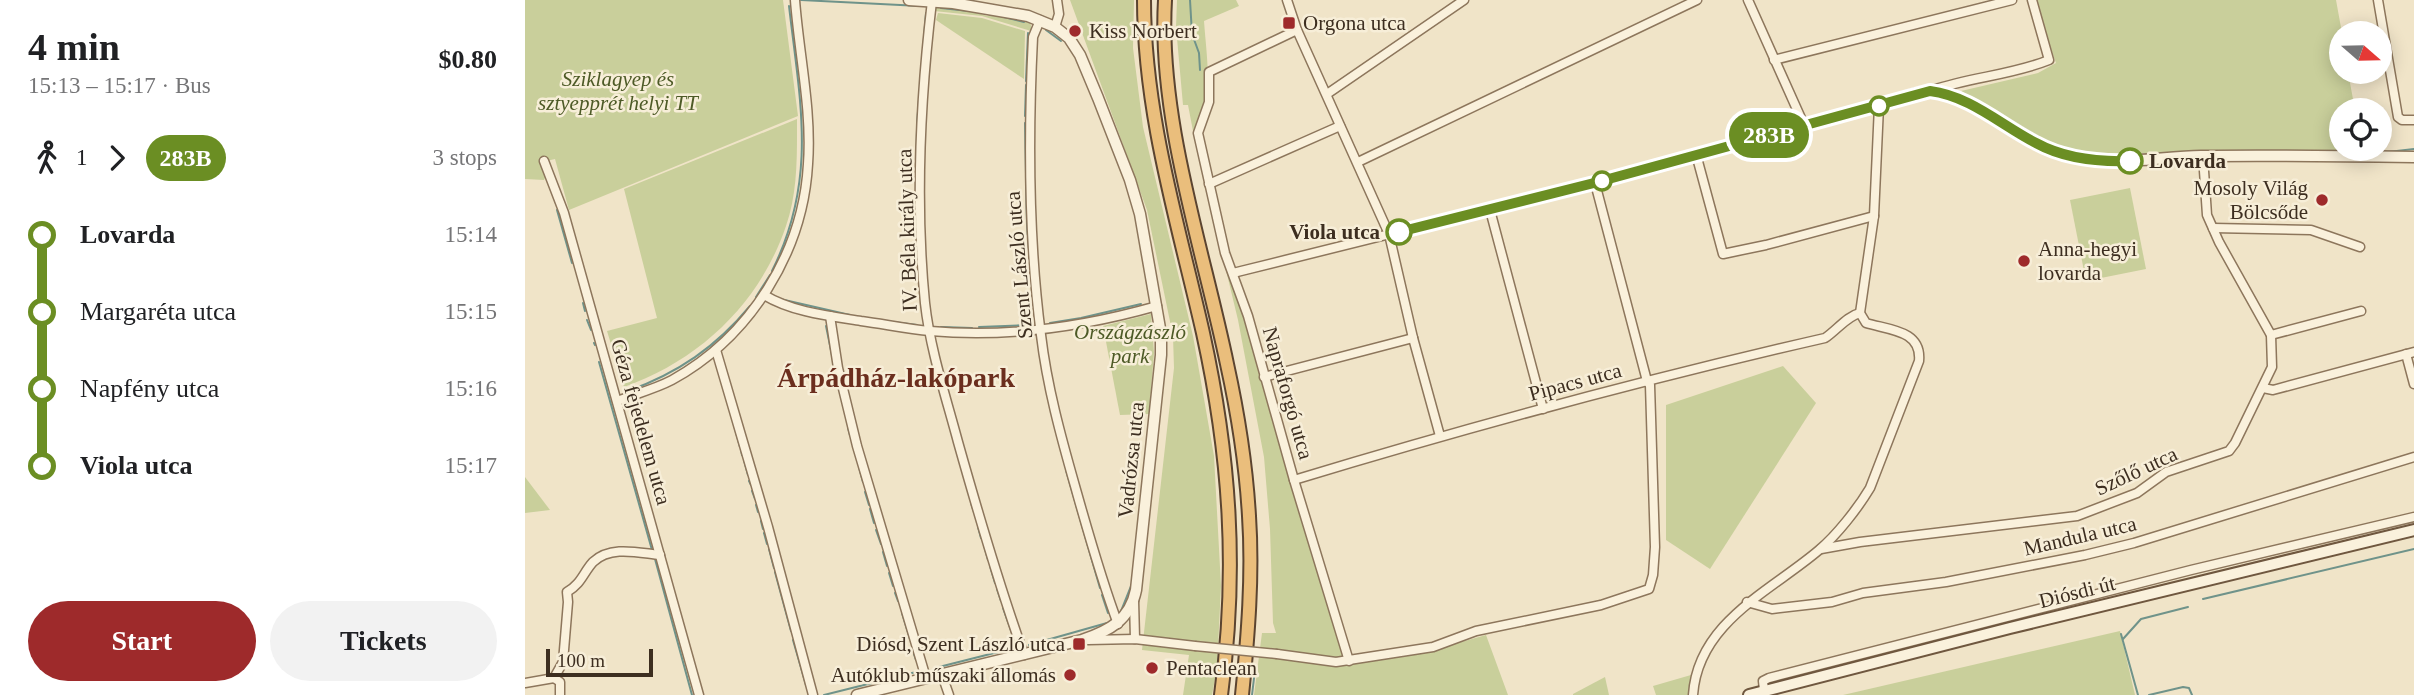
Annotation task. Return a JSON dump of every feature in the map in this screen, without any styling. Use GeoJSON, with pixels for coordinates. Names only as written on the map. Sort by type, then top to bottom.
{"type":"FeatureCollection","features":[{"type":"Feature","properties":{"kind":"highway"},"geometry":{"type":"LineString","coordinates":[[1145,0],[1147,74],[1155,128],[1212,374],[1229,490],[1232,582],[1229,638],[1221,695]]}},
{"type":"Feature","properties":{"kind":"highway"},"geometry":{"type":"LineString","coordinates":[[1164,0],[1165,46],[1174,124],[1227,362],[1244,462],[1250,567],[1242,695]]}},
{"type":"Feature","properties":{"kind":"main road","name":"Diósdi út"},"geometry":{"type":"LineString","coordinates":[[1749,695],[2414,530]]}},
{"type":"Feature","properties":{"kind":"street"},"geometry":{"type":"LineString","coordinates":[[617,401],[671,380],[716,349],[740,327],[764,295],[790,246],[804,195],[809,132],[795,0]]}},
{"type":"Feature","properties":{"kind":"street","name":"Vadrózsa utca"},"geometry":{"type":"LineString","coordinates":[[909,0],[953,1],[1002,11],[1040,20],[1069,37],[1080,55],[1130,180],[1140,214],[1157,306],[1161,355],[1135,599],[1118,624]]}},
{"type":"Feature","properties":{"kind":"street"},"geometry":{"type":"LineString","coordinates":[[1055,27],[1059,14],[1057,0]]}},
{"type":"Feature","properties":{"kind":"street"},"geometry":{"type":"LineString","coordinates":[[1287,0],[1297,30],[1389,234],[1413,338],[1440,436]]}},
{"type":"Feature","properties":{"kind":"street"},"geometry":{"type":"LineString","coordinates":[[1327,94],[1464,0]]}},
{"type":"Feature","properties":{"kind":"street"},"geometry":{"type":"LineString","coordinates":[[1358,162],[1697,0]]}},
{"type":"Feature","properties":{"kind":"street"},"geometry":{"type":"LineString","coordinates":[[1748,0],[1804,125]]}},
{"type":"Feature","properties":{"kind":"street"},"geometry":{"type":"LineString","coordinates":[[1774,60],[2012,0]]}},
{"type":"Feature","properties":{"kind":"street"},"geometry":{"type":"LineString","coordinates":[[1233,273],[1594,183],[1879,106],[1950,84],[2035,66],[2049,60],[2032,0]]}},
{"type":"Feature","properties":{"kind":"street"},"geometry":{"type":"LineString","coordinates":[[2378,0],[2398,117],[2399,120],[2414,120]]}},
{"type":"Feature","properties":{"kind":"street","name":"IV. Béla király utca"},"geometry":{"type":"LineString","coordinates":[[932,1],[923,100],[919,200],[925,304],[973,495],[1024,654]]}},
{"type":"Feature","properties":{"kind":"street","name":"Szent László utca"},"geometry":{"type":"LineString","coordinates":[[1040,20],[1034,37],[1029,178],[1041,330],[1051,390],[1066,452],[1105,589],[1118,624]]}},
{"type":"Feature","properties":{"kind":"street","name":"Napraforgó utca"},"geometry":{"type":"LineString","coordinates":[[1297,30],[1209,72],[1209,102],[1198,134],[1225,253],[1248,316],[1349,661]]}},
{"type":"Feature","properties":{"kind":"street"},"geometry":{"type":"LineString","coordinates":[[1930,91],[1966,102],[2036,144],[2068,156],[2116,161],[2203,156],[2414,157]]}},
{"type":"Feature","properties":{"kind":"street"},"geometry":{"type":"LineString","coordinates":[[1693,695],[1703,657],[1729,619],[1747,602],[1821,549],[1863,500],[1919,361],[1918,346],[1909,335],[1866,323],[1860,313],[1874,215],[1879,106]]}},
{"type":"Feature","properties":{"kind":"street"},"geometry":{"type":"LineString","coordinates":[[1209,184],[1340,126]]}},
{"type":"Feature","properties":{"kind":"street"},"geometry":{"type":"LineString","coordinates":[[1696,154],[1723,254],[1874,215]]}},
{"type":"Feature","properties":{"kind":"street","name":"Szőlő utca"},"geometry":{"type":"LineString","coordinates":[[1821,549],[2085,514],[2137,493],[2166,472],[2229,451],[2263,388],[2274,359],[2271,335],[2207,215],[2203,156]]}},
{"type":"Feature","properties":{"kind":"street","name":"Géza fejedelem utca"},"geometry":{"type":"LineString","coordinates":[[544,161],[564,212],[699,695]]}},
{"type":"Feature","properties":{"kind":"street"},"geometry":{"type":"LineString","coordinates":[[1082,640],[1148,640],[1336,662],[1349,661],[1433,647],[1476,631],[1601,605],[1649,589],[1655,547],[1650,385],[1594,183]]}},
{"type":"Feature","properties":{"kind":"street"},"geometry":{"type":"LineString","coordinates":[[1490,210],[1543,409]]}},
{"type":"Feature","properties":{"kind":"street"},"geometry":{"type":"LineString","coordinates":[[2213,228],[2311,230],[2360,247]]}},
{"type":"Feature","properties":{"kind":"street"},"geometry":{"type":"LineString","coordinates":[[764,295],[786,306],[830,316],[930,331],[994,333],[1076,326],[1157,306]]}},
{"type":"Feature","properties":{"kind":"street"},"geometry":{"type":"LineString","coordinates":[[2271,335],[2361,311]]}},
{"type":"Feature","properties":{"kind":"street","name":"Pipacs utca"},"geometry":{"type":"LineString","coordinates":[[1294,480],[1440,436],[1699,366],[1825,338],[1853,315],[1860,313]]}},
{"type":"Feature","properties":{"kind":"street"},"geometry":{"type":"LineString","coordinates":[[830,316],[838,368],[857,446],[926,678]]}},
{"type":"Feature","properties":{"kind":"street"},"geometry":{"type":"LineString","coordinates":[[1264,377],[1413,338]]}},
{"type":"Feature","properties":{"kind":"street"},"geometry":{"type":"LineString","coordinates":[[716,349],[813,695]]}},
{"type":"Feature","properties":{"kind":"street"},"geometry":{"type":"LineString","coordinates":[[2263,388],[2273,390],[2410,353],[2414,384]]}},
{"type":"Feature","properties":{"kind":"street","name":"Mandula utca"},"geometry":{"type":"LineString","coordinates":[[1747,602],[1772,609],[1832,602],[1863,593],[1946,582],[2113,549],[2414,457]]}},
{"type":"Feature","properties":{"kind":"street"},"geometry":{"type":"LineString","coordinates":[[1764,690],[1763,681],[1769,678],[2191,570],[2414,517]]}},
{"type":"Feature","properties":{"kind":"street"},"geometry":{"type":"LineString","coordinates":[[554,678],[563,662],[567,592],[580,582],[594,561],[617,551],[660,555]]}},
{"type":"Feature","properties":{"kind":"street"},"geometry":{"type":"LineString","coordinates":[[1135,599],[1135,639]]}},
{"type":"Feature","properties":{"kind":"street"},"geometry":{"type":"LineString","coordinates":[[857,695],[1082,640],[1118,624]]}},
{"type":"Feature","properties":{"kind":"street"},"geometry":{"type":"LineString","coordinates":[[1135,627],[1148,640]]}},
{"type":"Feature","properties":{"kind":"street"},"geometry":{"type":"LineString","coordinates":[[942,675],[949,695]]}},
{"type":"Feature","properties":{"kind":"street"},"geometry":{"type":"LineString","coordinates":[[525,683],[554,678],[560,681],[560,695]]}},
{"type":"Feature","properties":{"kind":"green space","name":"Sziklagyep és sztyepprét helyi TT"},"geometry":{"type":"Polygon","coordinates":[[[525,0],[783,0],[798,116],[569,210],[555,159],[542,162],[546,176],[544,180],[525,179],[525,0]]]}},
{"type":"Feature","properties":{"kind":"green space"},"geometry":{"type":"Polygon","coordinates":[[[1070,0],[1134,0],[1133,48],[1143,127],[1193,336],[1214,456],[1221,586],[1217,668],[1212,695],[1183,695],[1189,655],[1142,650],[1174,368],[1173,336],[1147,210],[1070,0]]]}},
{"type":"Feature","properties":{"kind":"green space"},"geometry":{"type":"Polygon","coordinates":[[[1177,0],[1236,0],[1239,6],[1204,21],[1207,92],[1195,134],[1188,105],[1183,105],[1176,27],[1177,0]]]}},
{"type":"Feature","properties":{"kind":"green space"},"geometry":{"type":"Polygon","coordinates":[[[2034,0],[2336,0],[2340,21],[2329,21],[2329,84],[2350,84],[2353,98],[2329,98],[2329,152],[2073,154],[2041,141],[1961,91],[2038,73],[2056,63],[2034,0]]]}},
{"type":"Feature","properties":{"kind":"green space"},"geometry":{"type":"Polygon","coordinates":[[[937,6],[963,8],[987,16],[999,13],[1028,20],[1031,31],[982,16],[934,11],[937,6]]]}},
{"type":"Feature","properties":{"kind":"green space"},"geometry":{"type":"Polygon","coordinates":[[[938,13],[982,18],[1025,31],[1024,79],[936,20],[938,13]]]}},
{"type":"Feature","properties":{"kind":"green space"},"geometry":{"type":"Polygon","coordinates":[[[797,119],[793,200],[775,254],[760,280],[724,325],[702,344],[678,361],[624,387],[607,331],[657,318],[624,189],[797,119]]]}},
{"type":"Feature","properties":{"kind":"green space"},"geometry":{"type":"Polygon","coordinates":[[[2130,188],[2146,269],[2086,281],[2070,200],[2130,188]]]}},
{"type":"Feature","properties":{"kind":"green space"},"geometry":{"type":"Polygon","coordinates":[[[1225,266],[1231,272],[1341,649],[1355,664],[1433,650],[1486,635],[1508,695],[1254,695],[1262,633],[1276,633],[1273,623],[1270,529],[1264,457],[1225,266]]]}},
{"type":"Feature","properties":{"kind":"green space","name":"Országzászló park"},"geometry":{"type":"Polygon","coordinates":[[[1151,314],[1154,353],[1149,414],[1120,415],[1103,326],[1151,314]]]}},
{"type":"Feature","properties":{"kind":"green space"},"geometry":{"type":"Polygon","coordinates":[[[1783,366],[1816,403],[1710,569],[1666,540],[1666,405],[1783,366]]]}},
{"type":"Feature","properties":{"kind":"green space"},"geometry":{"type":"Polygon","coordinates":[[[525,477],[550,510],[525,513],[525,477]]]}},
{"type":"Feature","properties":{"kind":"green space"},"geometry":{"type":"Polygon","coordinates":[[[2120,631],[2135,695],[1843,695],[2120,631]]]}},
{"type":"Feature","properties":{"kind":"green space"},"geometry":{"type":"Polygon","coordinates":[[[1691,675],[1690,695],[1656,695],[1653,686],[1691,675]]]}},
{"type":"Feature","properties":{"kind":"green space"},"geometry":{"type":"Polygon","coordinates":[[[1605,677],[1609,695],[1573,695],[1573,694],[1605,677]]]}},
{"type":"Feature","properties":{"kind":"waterway"},"geometry":{"type":"LineString","coordinates":[[801,0],[920,6]]}},
{"type":"Feature","properties":{"kind":"waterway"},"geometry":{"type":"LineString","coordinates":[[1190,0],[1192,34],[1199,53],[1200,70]]}},
{"type":"Feature","properties":{"kind":"waterway"},"geometry":{"type":"LineString","coordinates":[[772,271],[796,204],[800,172],[801,108],[789,6]]}},
{"type":"Feature","properties":{"kind":"waterway"},"geometry":{"type":"LineString","coordinates":[[941,8],[969,11]]}},
{"type":"Feature","properties":{"kind":"waterway"},"geometry":{"type":"LineString","coordinates":[[917,124],[926,13]]}},
{"type":"Feature","properties":{"kind":"waterway"},"geometry":{"type":"LineString","coordinates":[[996,15],[1024,22]]}},
{"type":"Feature","properties":{"kind":"waterway"},"geometry":{"type":"LineString","coordinates":[[1046,30],[1061,41]]}},
{"type":"Feature","properties":{"kind":"waterway"},"geometry":{"type":"LineString","coordinates":[[1026,81],[1028,33]]}},
{"type":"Feature","properties":{"kind":"waterway"},"geometry":{"type":"LineString","coordinates":[[1025,116],[1026,85]]}},
{"type":"Feature","properties":{"kind":"waterway"},"geometry":{"type":"LineString","coordinates":[[1025,123],[1027,225],[1033,297]]}},
{"type":"Feature","properties":{"kind":"waterway"},"geometry":{"type":"LineString","coordinates":[[916,184],[917,130]]}},
{"type":"Feature","properties":{"kind":"waterway"},"geometry":{"type":"LineString","coordinates":[[2392,152],[2414,149]]}},
{"type":"Feature","properties":{"kind":"waterway"},"geometry":{"type":"LineString","coordinates":[[916,190],[916,216]]}},
{"type":"Feature","properties":{"kind":"waterway"},"geometry":{"type":"LineString","coordinates":[[557,210],[572,263]]}},
{"type":"Feature","properties":{"kind":"waterway"},"geometry":{"type":"LineString","coordinates":[[756,297],[770,275]]}},
{"type":"Feature","properties":{"kind":"waterway"},"geometry":{"type":"LineString","coordinates":[[780,299],[850,315]]}},
{"type":"Feature","properties":{"kind":"waterway"},"geometry":{"type":"LineString","coordinates":[[583,303],[585,311]]}},
{"type":"Feature","properties":{"kind":"waterway"},"geometry":{"type":"LineString","coordinates":[[1050,323],[1141,304]]}},
{"type":"Feature","properties":{"kind":"waterway"},"geometry":{"type":"LineString","coordinates":[[628,391],[663,376],[695,357],[724,334],[750,306]]}},
{"type":"Feature","properties":{"kind":"waterway"},"geometry":{"type":"LineString","coordinates":[[587,320],[591,330]]}},
{"type":"Feature","properties":{"kind":"waterway"},"geometry":{"type":"LineString","coordinates":[[893,322],[917,325]]}},
{"type":"Feature","properties":{"kind":"waterway"},"geometry":{"type":"LineString","coordinates":[[979,327],[1031,325]]}},
{"type":"Feature","properties":{"kind":"waterway"},"geometry":{"type":"LineString","coordinates":[[826,326],[833,360]]}},
{"type":"Feature","properties":{"kind":"waterway"},"geometry":{"type":"LineString","coordinates":[[941,327],[972,328]]}},
{"type":"Feature","properties":{"kind":"waterway"},"geometry":{"type":"LineString","coordinates":[[599,362],[652,550]]}},
{"type":"Feature","properties":{"kind":"waterway"},"geometry":{"type":"LineString","coordinates":[[731,414],[740,447]]}},
{"type":"Feature","properties":{"kind":"waterway"},"geometry":{"type":"LineString","coordinates":[[848,428],[850,435]]}},
{"type":"Feature","properties":{"kind":"waterway"},"geometry":{"type":"LineString","coordinates":[[741,449],[742,455]]}},
{"type":"Feature","properties":{"kind":"waterway"},"geometry":{"type":"LineString","coordinates":[[1063,456],[1065,465]]}},
{"type":"Feature","properties":{"kind":"waterway"},"geometry":{"type":"LineString","coordinates":[[744,460],[748,475]]}},
{"type":"Feature","properties":{"kind":"waterway"},"geometry":{"type":"LineString","coordinates":[[859,467],[863,482]]}},
{"type":"Feature","properties":{"kind":"waterway"},"geometry":{"type":"LineString","coordinates":[[1066,470],[1100,588]]}},
{"type":"Feature","properties":{"kind":"waterway"},"geometry":{"type":"LineString","coordinates":[[749,481],[751,485]]}},
{"type":"Feature","properties":{"kind":"waterway"},"geometry":{"type":"LineString","coordinates":[[752,491],[755,499]]}},
{"type":"Feature","properties":{"kind":"waterway"},"geometry":{"type":"LineString","coordinates":[[865,492],[869,505]]}},
{"type":"Feature","properties":{"kind":"waterway"},"geometry":{"type":"LineString","coordinates":[[971,503],[974,512]]}},
{"type":"Feature","properties":{"kind":"waterway"},"geometry":{"type":"LineString","coordinates":[[756,505],[758,512]]}},
{"type":"Feature","properties":{"kind":"waterway"},"geometry":{"type":"LineString","coordinates":[[870,509],[874,523]]}},
{"type":"Feature","properties":{"kind":"waterway"},"geometry":{"type":"LineString","coordinates":[[761,521],[763,529]]}},
{"type":"Feature","properties":{"kind":"waterway"},"geometry":{"type":"LineString","coordinates":[[978,527],[981,538]]}},
{"type":"Feature","properties":{"kind":"waterway"},"geometry":{"type":"LineString","coordinates":[[876,530],[881,544]]}},
{"type":"Feature","properties":{"kind":"waterway"},"geometry":{"type":"LineString","coordinates":[[764,533],[767,544]]}},
{"type":"Feature","properties":{"kind":"waterway"},"geometry":{"type":"LineString","coordinates":[[984,545],[988,560]]}},
{"type":"Feature","properties":{"kind":"waterway"},"geometry":{"type":"LineString","coordinates":[[769,549],[774,568]]}},
{"type":"Feature","properties":{"kind":"waterway"},"geometry":{"type":"LineString","coordinates":[[2203,599],[2414,549]]}},
{"type":"Feature","properties":{"kind":"waterway"},"geometry":{"type":"LineString","coordinates":[[883,552],[887,566]]}},
{"type":"Feature","properties":{"kind":"waterway"},"geometry":{"type":"LineString","coordinates":[[655,559],[692,695]]}},
{"type":"Feature","properties":{"kind":"waterway"},"geometry":{"type":"LineString","coordinates":[[990,566],[995,583]]}},
{"type":"Feature","properties":{"kind":"waterway"},"geometry":{"type":"LineString","coordinates":[[775,572],[791,631]]}},
{"type":"Feature","properties":{"kind":"waterway"},"geometry":{"type":"LineString","coordinates":[[889,573],[893,586]]}},
{"type":"Feature","properties":{"kind":"waterway"},"geometry":{"type":"LineString","coordinates":[[1121,611],[1131,586]]}},
{"type":"Feature","properties":{"kind":"waterway"},"geometry":{"type":"LineString","coordinates":[[997,589],[1001,601]]}},
{"type":"Feature","properties":{"kind":"waterway"},"geometry":{"type":"LineString","coordinates":[[895,593],[898,601]]}},
{"type":"Feature","properties":{"kind":"waterway"},"geometry":{"type":"LineString","coordinates":[[1102,595],[1108,613]]}},
{"type":"Feature","properties":{"kind":"waterway"},"geometry":{"type":"LineString","coordinates":[[2123,639],[2141,619],[2188,607]]}},
{"type":"Feature","properties":{"kind":"waterway"},"geometry":{"type":"LineString","coordinates":[[1003,608],[1013,636]]}},
{"type":"Feature","properties":{"kind":"waterway"},"geometry":{"type":"LineString","coordinates":[[902,613],[910,639]]}},
{"type":"Feature","properties":{"kind":"waterway"},"geometry":{"type":"LineString","coordinates":[[1029,645],[1107,623]]}},
{"type":"Feature","properties":{"kind":"waterway"},"geometry":{"type":"LineString","coordinates":[[2121,634],[2138,695]]}},
{"type":"Feature","properties":{"kind":"waterway"},"geometry":{"type":"LineString","coordinates":[[793,640],[806,685]]}},
{"type":"Feature","properties":{"kind":"waterway"},"geometry":{"type":"LineString","coordinates":[[935,668],[1014,648]]}},
{"type":"Feature","properties":{"kind":"waterway"},"geometry":{"type":"LineString","coordinates":[[914,654],[916,660]]}},
{"type":"Feature","properties":{"kind":"waterway"},"geometry":{"type":"LineString","coordinates":[[1252,695],[1255,670]]}},
{"type":"Feature","properties":{"kind":"waterway"},"geometry":{"type":"LineString","coordinates":[[824,695],[916,672]]}},
{"type":"Feature","properties":{"kind":"waterway"},"geometry":{"type":"LineString","coordinates":[[2149,695],[2183,687],[2189,688],[2192,695]]}},
{"type":"Feature","properties":{"kind":"bus line","name":"283B"},"geometry":{"type":"LineString","coordinates":[[1399,232],[1594,183],[1930,91],[1966,102],[2052,151],[2084,159],[2130,161]]}},
{"type":"Feature","properties":{"kind":"place","name":"Orgona utca"},"geometry":{"type":"Point","coordinates":[1289,23]}},
{"type":"Feature","properties":{"kind":"place","name":"Kiss Norbert"},"geometry":{"type":"Point","coordinates":[1075,31]}},
{"type":"Feature","properties":{"kind":"place","name":"Lovarda"},"geometry":{"type":"Point","coordinates":[2130,161]}},
{"type":"Feature","properties":{"kind":"place","name":"Mosoly Világ Bölcsőde"},"geometry":{"type":"Point","coordinates":[2322,200]}},
{"type":"Feature","properties":{"kind":"place","name":"Viola utca"},"geometry":{"type":"Point","coordinates":[1399,232]}},
{"type":"Feature","properties":{"kind":"place","name":"Anna-hegyi lovarda"},"geometry":{"type":"Point","coordinates":[2024,261]}},
{"type":"Feature","properties":{"kind":"place","name":"Diósd, Szent László utca"},"geometry":{"type":"Point","coordinates":[1079,644]}},
{"type":"Feature","properties":{"kind":"place","name":"Pentaclean"},"geometry":{"type":"Point","coordinates":[1152,668]}},
{"type":"Feature","properties":{"kind":"place","name":"Autóklub műszaki állomás"},"geometry":{"type":"Point","coordinates":[1070,675]}},
{"type":"Feature","properties":{"kind":"district","name":"Árpádház-lakópark"},"geometry":{"type":"Point","coordinates":[896,377]}}]}
